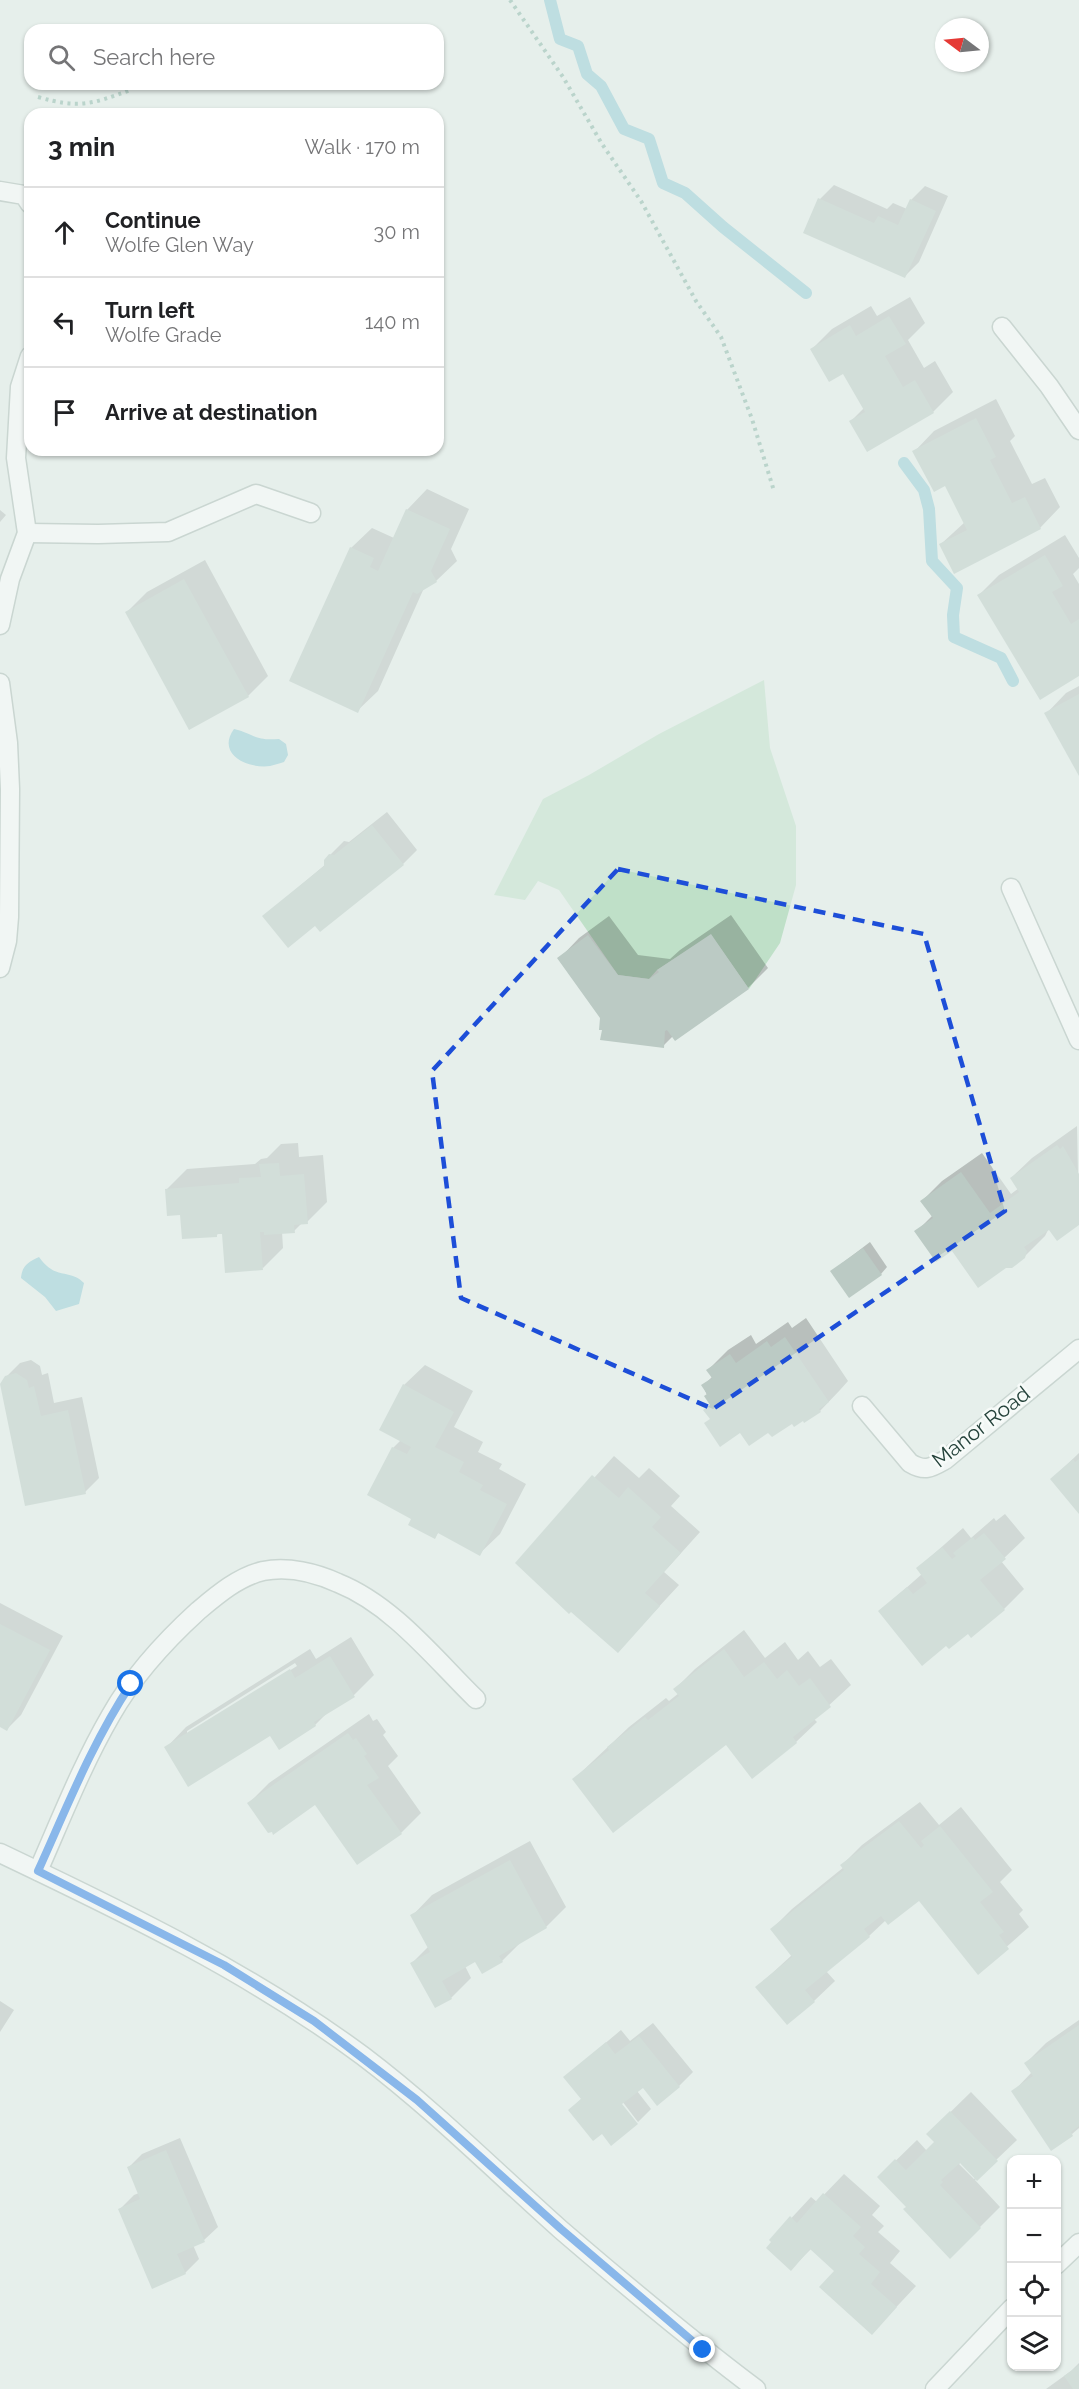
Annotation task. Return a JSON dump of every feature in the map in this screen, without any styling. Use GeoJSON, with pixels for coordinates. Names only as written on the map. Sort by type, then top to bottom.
{"type":"FeatureCollection","features":[{"type":"Feature","properties":{"kind":"street"},"geometry":{"type":"LineString","coordinates":[[0,191],[24,195]]}},
{"type":"Feature","properties":{"kind":"street"},"geometry":{"type":"LineString","coordinates":[[1002,327],[1049,386],[1079,430]]}},
{"type":"Feature","properties":{"kind":"street"},"geometry":{"type":"LineString","coordinates":[[0,625],[10,579],[27,533],[16,458],[20,387],[24,375]]}},
{"type":"Feature","properties":{"kind":"street"},"geometry":{"type":"LineString","coordinates":[[27,533],[168,532],[256,494],[311,513]]}},
{"type":"Feature","properties":{"kind":"street"},"geometry":{"type":"LineString","coordinates":[[0,683],[8,743],[10,823],[9,917],[7,941],[0,968]]}},
{"type":"Feature","properties":{"kind":"street"},"geometry":{"type":"LineString","coordinates":[[1011,888],[1079,1040]]}},
{"type":"Feature","properties":{"kind":"street","name":"Manor Road"},"geometry":{"type":"LineString","coordinates":[[862,1406],[910,1463],[920,1469],[929,1469],[945,1460],[1079,1349]]}},
{"type":"Feature","properties":{"kind":"street"},"geometry":{"type":"LineString","coordinates":[[38,1871],[93,1748],[131,1684],[177,1631],[213,1599],[246,1577],[264,1571],[286,1570],[312,1574],[340,1584],[377,1606],[394,1620],[476,1700]]}},
{"type":"Feature","properties":{"kind":"street"},"geometry":{"type":"LineString","coordinates":[[0,1853],[224,1965],[314,2021],[417,2100],[619,2280],[703,2350],[756,2389]]}},
{"type":"Feature","properties":{"kind":"street"},"geometry":{"type":"LineString","coordinates":[[1058,2263],[1079,2243]]}},
{"type":"Feature","properties":{"kind":"street"},"geometry":{"type":"LineString","coordinates":[[935,2389],[1007,2312]]}},
{"type":"Feature","properties":{"kind":"path"},"geometry":{"type":"LineString","coordinates":[[510,0],[563,77],[602,144],[641,201],[696,301],[721,337],[752,419],[774,491]]}},
{"type":"Feature","properties":{"kind":"path"},"geometry":{"type":"LineString","coordinates":[[38,97],[60,104],[83,105],[131,90]]}},
{"type":"Feature","properties":{"kind":"highlighted area"},"geometry":{"type":"Polygon","coordinates":[[[618,869],[924,934],[1005,1211],[713,1409],[461,1298],[432,1071],[618,869]]]}},
{"type":"Feature","properties":{"kind":"green space"},"geometry":{"type":"Polygon","coordinates":[[[764,680],[770,748],[796,826],[796,885],[780,943],[749,989],[711,935],[657,970],[649,979],[618,975],[559,890],[538,881],[525,900],[494,895],[543,799],[659,734],[764,680]]]}},
{"type":"Feature","properties":{"kind":"water"},"geometry":{"type":"Polygon","coordinates":[[[234,729],[259,738],[279,739],[286,744],[288,755],[284,762],[270,766],[244,762],[231,752],[229,746],[229,738],[234,729]]]}},
{"type":"Feature","properties":{"kind":"water"},"geometry":{"type":"Polygon","coordinates":[[[39,1257],[51,1269],[73,1276],[84,1283],[79,1304],[56,1311],[45,1297],[21,1278],[26,1265],[39,1257]]]}},
{"type":"Feature","properties":{"kind":"building"},"geometry":{"type":"Polygon","coordinates":[[[818,198],[874,223],[878,216],[898,225],[910,199],[936,211],[905,278],[803,233],[818,198]]]}},
{"type":"Feature","properties":{"kind":"building"},"geometry":{"type":"Polygon","coordinates":[[[889,316],[906,344],[885,356],[903,387],[915,380],[934,413],[867,452],[849,421],[865,412],[843,374],[829,382],[810,349],[850,325],[856,336],[889,316]]]}},
{"type":"Feature","properties":{"kind":"building"},"geometry":{"type":"Polygon","coordinates":[[[976,418],[996,457],[990,460],[1012,503],[1025,497],[1041,529],[954,574],[939,544],[967,530],[945,486],[934,492],[912,451],[976,418]]]}},
{"type":"Feature","properties":{"kind":"building"},"geometry":{"type":"Polygon","coordinates":[[[406,509],[450,529],[431,571],[437,582],[417,594],[413,592],[358,713],[289,681],[350,547],[374,558],[370,567],[378,571],[406,509]]]}},
{"type":"Feature","properties":{"kind":"building"},"geometry":{"type":"Polygon","coordinates":[[[1045,555],[1063,586],[1052,592],[1071,624],[1079,619],[1079,676],[1040,700],[977,595],[1045,555]]]}},
{"type":"Feature","properties":{"kind":"building"},"geometry":{"type":"Polygon","coordinates":[[[184,579],[249,697],[189,730],[125,612],[184,579]]]}},
{"type":"Feature","properties":{"kind":"building"},"geometry":{"type":"Polygon","coordinates":[[[1079,694],[1079,776],[1044,713],[1079,694]]]}},
{"type":"Feature","properties":{"kind":"building"},"geometry":{"type":"Polygon","coordinates":[[[372,825],[404,865],[320,932],[315,926],[288,948],[262,916],[324,866],[324,860],[329,854],[334,855],[372,825]]]}},
{"type":"Feature","properties":{"kind":"building"},"geometry":{"type":"Polygon","coordinates":[[[711,934],[749,989],[675,1041],[667,1030],[665,1031],[664,1048],[600,1040],[602,1030],[599,1030],[600,1018],[557,958],[588,935],[618,975],[649,979],[659,972],[657,970],[711,934]]]}},
{"type":"Feature","properties":{"kind":"building"},"geometry":{"type":"Polygon","coordinates":[[[1057,1145],[1060,1149],[1063,1146],[1079,1174],[1079,1225],[1057,1241],[1049,1230],[1024,1247],[1027,1251],[1025,1258],[978,1288],[952,1251],[936,1262],[914,1231],[933,1218],[920,1201],[961,1172],[990,1213],[1019,1192],[1010,1178],[1057,1145]]]}},
{"type":"Feature","properties":{"kind":"building"},"geometry":{"type":"Polygon","coordinates":[[[279,1163],[280,1176],[304,1174],[308,1224],[294,1225],[295,1233],[264,1235],[264,1232],[260,1232],[263,1270],[225,1273],[222,1234],[217,1234],[217,1237],[182,1239],[180,1215],[167,1216],[165,1189],[239,1183],[239,1178],[261,1177],[259,1164],[279,1163]]]}},
{"type":"Feature","properties":{"kind":"building"},"geometry":{"type":"Polygon","coordinates":[[[863,1248],[882,1275],[849,1298],[830,1271],[863,1248]]]}},
{"type":"Feature","properties":{"kind":"building"},"geometry":{"type":"Polygon","coordinates":[[[785,1337],[829,1402],[819,1409],[821,1412],[804,1423],[803,1421],[794,1427],[792,1424],[772,1437],[768,1433],[749,1446],[740,1433],[720,1447],[704,1423],[710,1419],[703,1410],[710,1405],[701,1385],[712,1378],[706,1370],[730,1354],[736,1363],[767,1341],[771,1347],[785,1337]]]}},
{"type":"Feature","properties":{"kind":"building"},"geometry":{"type":"Polygon","coordinates":[[[16,1373],[27,1380],[29,1388],[34,1386],[41,1416],[68,1410],[86,1494],[25,1506],[0,1384],[5,1376],[16,1373]]]}},
{"type":"Feature","properties":{"kind":"building"},"geometry":{"type":"Polygon","coordinates":[[[403,1384],[454,1412],[435,1447],[464,1462],[459,1472],[483,1485],[480,1490],[507,1504],[480,1556],[438,1533],[435,1539],[408,1525],[411,1519],[367,1495],[392,1447],[407,1454],[411,1447],[379,1430],[403,1384]]]}},
{"type":"Feature","properties":{"kind":"building"},"geometry":{"type":"Polygon","coordinates":[[[1073,1459],[1075,1462],[1079,1459],[1079,1514],[1050,1479],[1073,1459]]]}},
{"type":"Feature","properties":{"kind":"building"},"geometry":{"type":"Polygon","coordinates":[[[592,1475],[619,1498],[628,1487],[661,1517],[652,1527],[681,1553],[645,1593],[660,1606],[618,1653],[571,1612],[569,1614],[515,1563],[592,1475]]]}},
{"type":"Feature","properties":{"kind":"building"},"geometry":{"type":"Polygon","coordinates":[[[984,1533],[1006,1559],[980,1580],[1005,1610],[971,1638],[968,1634],[949,1649],[946,1646],[922,1666],[878,1611],[907,1587],[913,1594],[927,1583],[916,1568],[942,1547],[952,1559],[956,1556],[953,1553],[973,1537],[975,1540],[984,1533]]]}},
{"type":"Feature","properties":{"kind":"building"},"geometry":{"type":"Polygon","coordinates":[[[0,1624],[50,1650],[7,1731],[0,1727],[0,1624]]]}},
{"type":"Feature","properties":{"kind":"building"},"geometry":{"type":"Polygon","coordinates":[[[724,1649],[744,1677],[764,1662],[777,1679],[787,1670],[799,1686],[810,1678],[831,1707],[793,1737],[797,1743],[752,1779],[726,1745],[613,1833],[572,1779],[609,1750],[607,1747],[645,1717],[648,1720],[679,1696],[673,1689],[724,1649]]]}},
{"type":"Feature","properties":{"kind":"building"},"geometry":{"type":"Polygon","coordinates":[[[330,1656],[355,1697],[314,1722],[316,1726],[279,1750],[270,1736],[188,1787],[164,1747],[290,1669],[295,1678],[330,1656]]]}},
{"type":"Feature","properties":{"kind":"building"},"geometry":{"type":"Polygon","coordinates":[[[348,1733],[353,1740],[356,1738],[367,1754],[364,1756],[379,1778],[367,1785],[402,1834],[357,1865],[315,1805],[273,1835],[272,1832],[268,1833],[247,1803],[348,1733]]]}},
{"type":"Feature","properties":{"kind":"building"},"geometry":{"type":"Polygon","coordinates":[[[899,1821],[921,1848],[924,1845],[921,1841],[940,1826],[993,1892],[980,1902],[1004,1932],[999,1935],[1009,1949],[978,1975],[919,1901],[888,1925],[881,1916],[864,1929],[870,1937],[805,1990],[815,2002],[787,2025],[755,1987],[792,1957],[770,1929],[844,1870],[840,1865],[899,1821]]]}},
{"type":"Feature","properties":{"kind":"building"},"geometry":{"type":"Polygon","coordinates":[[[510,1860],[547,1928],[499,1956],[503,1962],[482,1974],[475,1962],[442,1981],[452,1999],[435,2008],[410,1963],[430,1952],[410,1915],[510,1860]]]}},
{"type":"Feature","properties":{"kind":"building"},"geometry":{"type":"Polygon","coordinates":[[[1079,2025],[1079,2126],[1071,2132],[1073,2136],[1051,2151],[1011,2091],[1033,2076],[1024,2063],[1079,2025]]]}},
{"type":"Feature","properties":{"kind":"building"},"geometry":{"type":"Polygon","coordinates":[[[639,2036],[680,2087],[657,2106],[643,2088],[622,2104],[638,2124],[611,2146],[602,2134],[593,2141],[568,2110],[581,2099],[563,2077],[606,2042],[615,2054],[639,2036]]]}},
{"type":"Feature","properties":{"kind":"building"},"geometry":{"type":"Polygon","coordinates":[[[950,2111],[998,2161],[977,2181],[960,2163],[941,2180],[943,2182],[940,2185],[981,2228],[950,2259],[903,2209],[906,2207],[877,2177],[895,2159],[906,2170],[934,2142],[926,2134],[950,2111]]]}},
{"type":"Feature","properties":{"kind":"building"},"geometry":{"type":"Polygon","coordinates":[[[166,2150],[205,2242],[177,2254],[186,2274],[152,2289],[118,2209],[140,2199],[127,2167],[166,2150]]]}},
{"type":"Feature","properties":{"kind":"building"},"geometry":{"type":"Polygon","coordinates":[[[823,2193],[861,2227],[853,2236],[865,2247],[859,2254],[880,2272],[871,2284],[897,2307],[872,2335],[819,2287],[834,2271],[810,2249],[791,2271],[766,2248],[771,2242],[769,2240],[790,2216],[797,2223],[823,2193]]]}},
{"type":"Feature","properties":{"kind":"building"},"geometry":{"type":"Polygon","coordinates":[[[1079,2365],[1079,2389],[1073,2389],[1064,2376],[1079,2365]]]}},
{"type":"Feature","properties":{"kind":"waterway"},"geometry":{"type":"LineString","coordinates":[[550,0],[560,39],[578,46],[587,74],[601,86],[624,129],[649,139],[663,183],[685,193],[723,227],[806,293]]}},
{"type":"Feature","properties":{"kind":"waterway"},"geometry":{"type":"LineString","coordinates":[[904,463],[924,490],[929,509],[932,561],[957,588],[953,615],[954,637],[1001,658],[1013,681]]}},
{"type":"Feature","properties":{"kind":"route"},"geometry":{"type":"LineString","coordinates":[[131,1684],[93,1748],[38,1871],[224,1965],[314,2021],[364,2057],[417,2100],[619,2280],[703,2350]]}}]}
